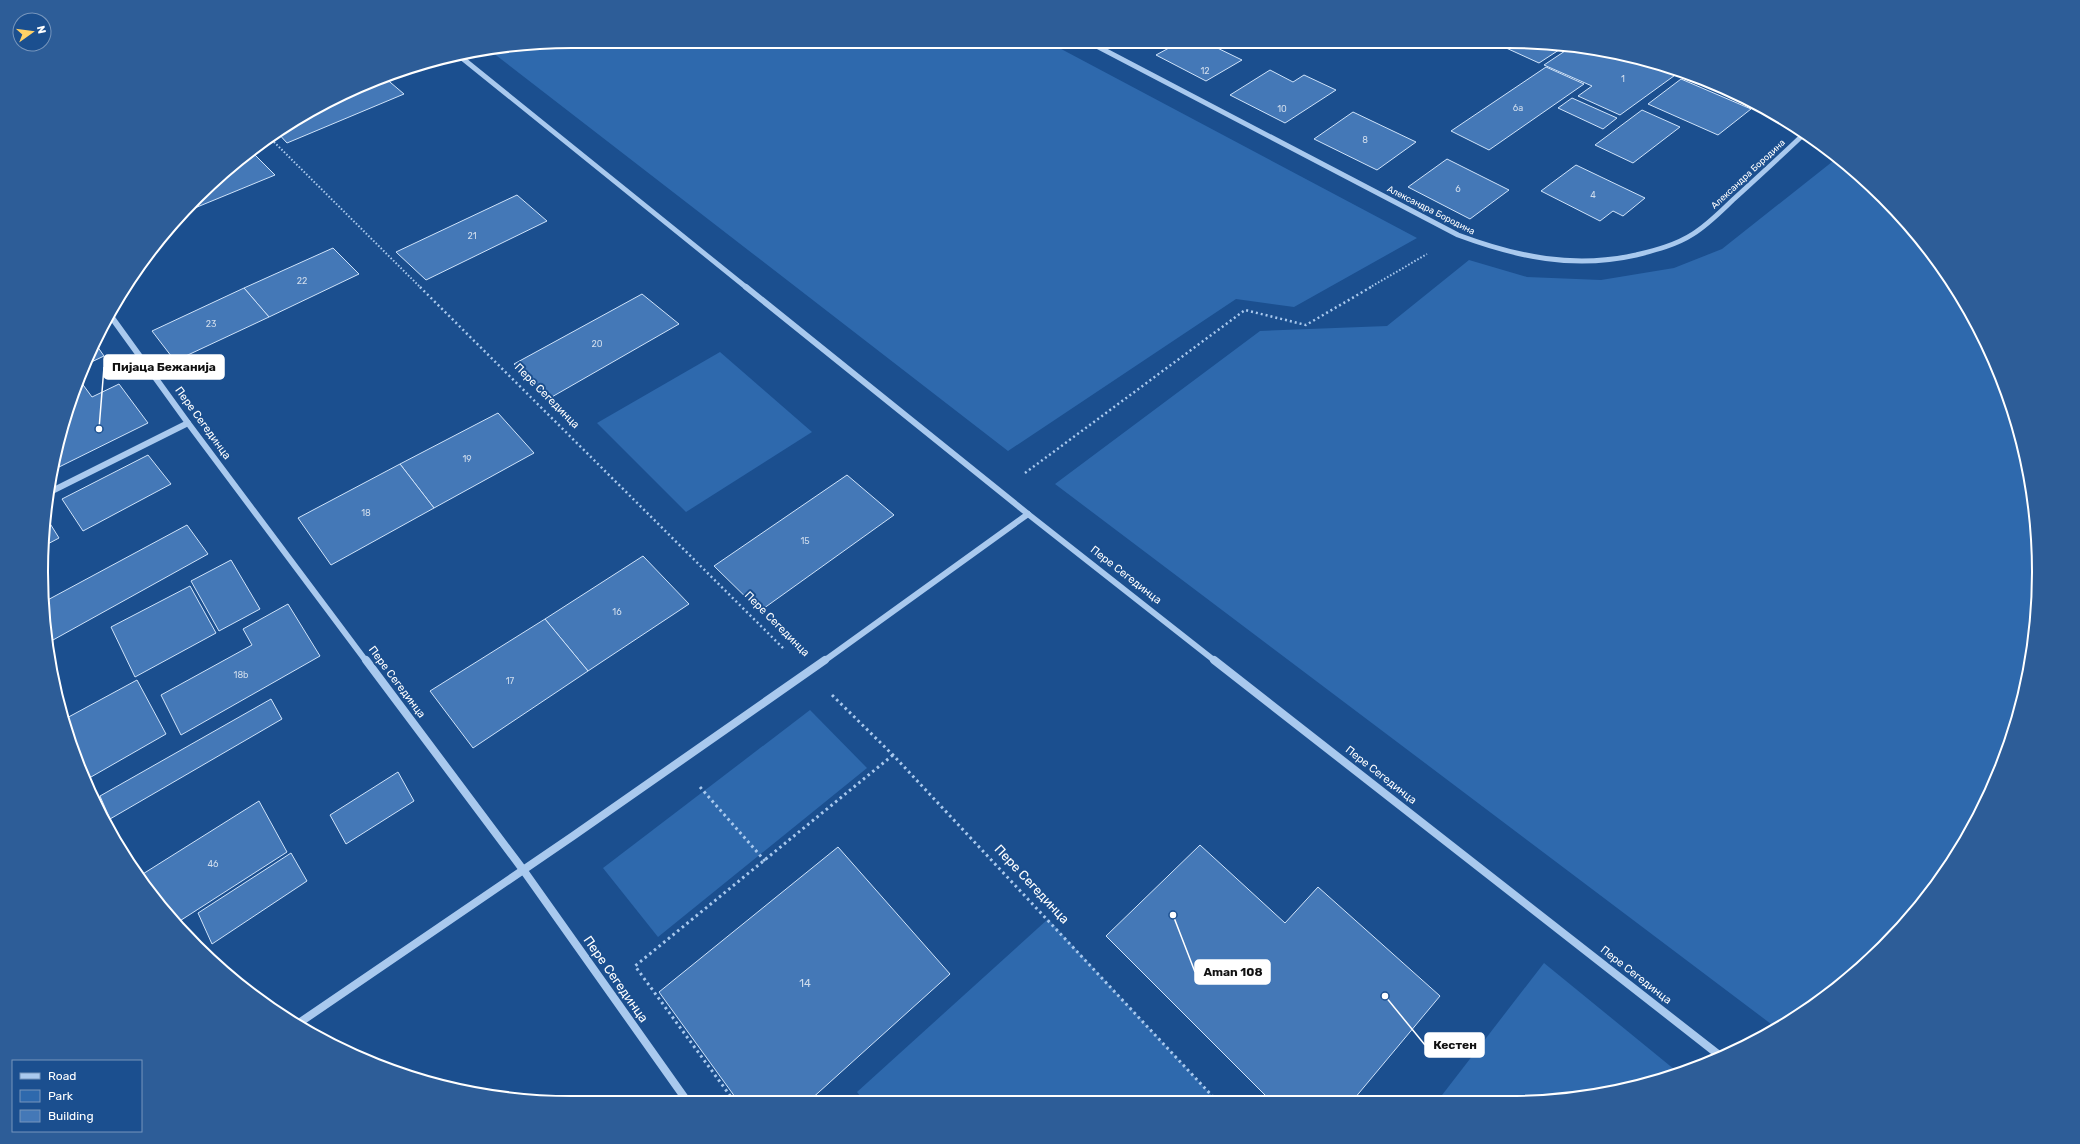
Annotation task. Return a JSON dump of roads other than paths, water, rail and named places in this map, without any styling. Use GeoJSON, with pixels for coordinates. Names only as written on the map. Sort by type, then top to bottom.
{"type":"FeatureCollection","features":[{"type":"Feature","properties":{"kind":"street","name":"Александра Бородина"},"geometry":{"type":"LineString","coordinates":[[1101,48],[1458,235],[1490,248],[1558,261],[1588,263],[1633,256],[1656,250],[1688,238],[1711,220],[1801,137]]}},
{"type":"Feature","properties":{"kind":"street","name":"Пере Сегединца"},"geometry":{"type":"LineString","coordinates":[[464,59],[1028,514],[1716,1053]]}},
{"type":"Feature","properties":{"kind":"street","name":"Пере Сегединца"},"geometry":{"type":"LineString","coordinates":[[113,319],[188,423],[524,871],[683,1096]]}},
{"type":"Feature","properties":{"kind":"street"},"geometry":{"type":"LineString","coordinates":[[55,490],[188,423]]}},
{"type":"Feature","properties":{"kind":"street","name":"Пере Сегединца"},"geometry":{"type":"LineString","coordinates":[[524,871],[808,672],[1028,514]]}},
{"type":"Feature","properties":{"kind":"street"},"geometry":{"type":"LineString","coordinates":[[302,1021],[524,871]]}},
{"type":"Feature","properties":{"kind":"place","name":"Пијаца Бежанија"},"geometry":{"type":"Point","coordinates":[99,429]}},
{"type":"Feature","properties":{"kind":"place","name":"Aman 108"},"geometry":{"type":"Point","coordinates":[1173,915]}},
{"type":"Feature","properties":{"kind":"place","name":"Кестен"},"geometry":{"type":"Point","coordinates":[1385,996]}}]}
